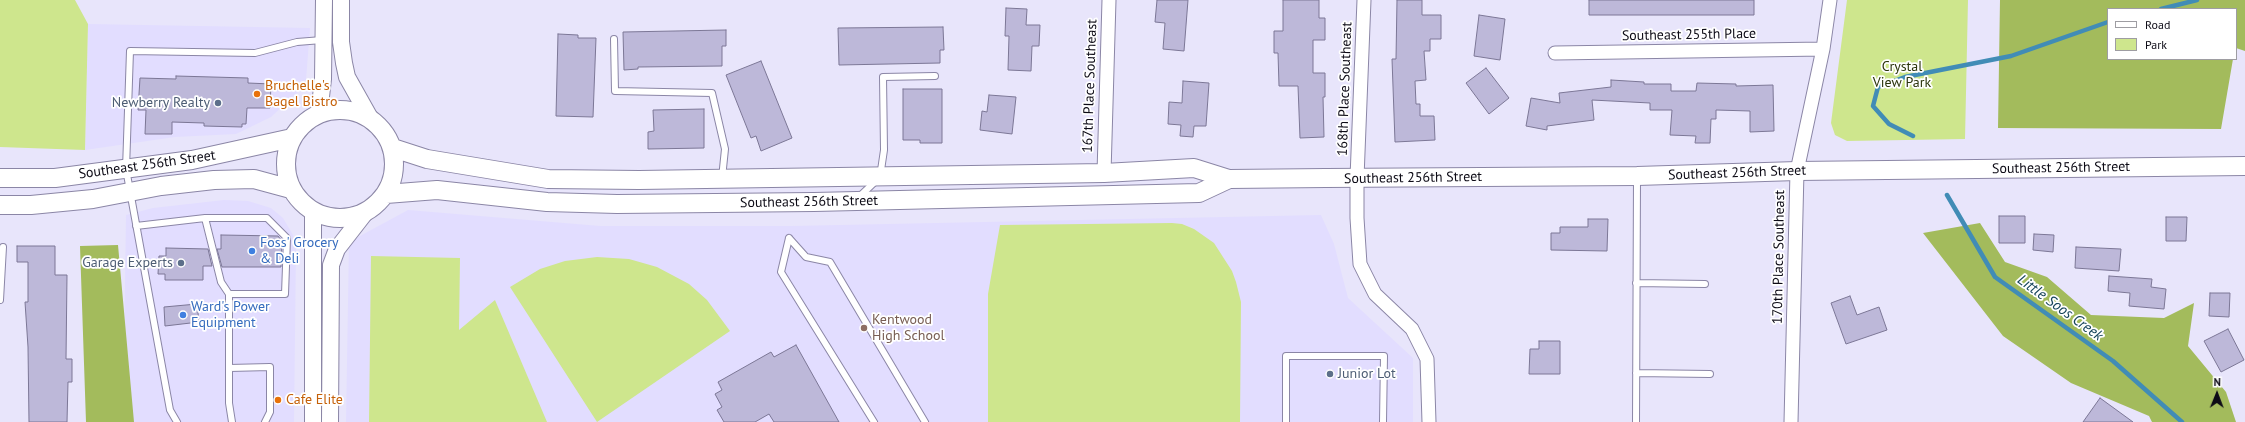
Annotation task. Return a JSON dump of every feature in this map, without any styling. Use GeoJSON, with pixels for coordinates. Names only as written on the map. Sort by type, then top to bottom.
{"type":"FeatureCollection","features":[{"type":"Feature","properties":{"kind":"main road"},"geometry":{"type":"LineString","coordinates":[[336,110],[347,110],[370,118],[384,131],[393,148],[395,164],[393,180],[386,194],[377,205],[365,213],[348,218],[330,218],[314,212],[301,202],[291,189],[286,172],[286,155],[292,138],[303,124],[318,114],[336,110]]}},
{"type":"Feature","properties":{"kind":"main road","name":"Southeast 256th Street"},"geometry":{"type":"LineString","coordinates":[[0,178],[55,178],[192,160],[292,138]]}},
{"type":"Feature","properties":{"kind":"main road","name":"Southeast 256th Street"},"geometry":{"type":"LineString","coordinates":[[393,148],[427,159],[548,179],[880,177],[1104,173],[1194,168],[1229,179],[1637,176],[1797,171],[2245,166]]}},
{"type":"Feature","properties":{"kind":"main road"},"geometry":{"type":"LineString","coordinates":[[697,204],[716,189],[722,179]]}},
{"type":"Feature","properties":{"kind":"main road","name":"Southeast 256th Street"},"geometry":{"type":"LineString","coordinates":[[386,194],[437,190],[547,202],[697,204],[852,202],[1199,193],[1229,179]]}},
{"type":"Feature","properties":{"kind":"main road","name":"Southeast 256th Street"},"geometry":{"type":"LineString","coordinates":[[0,204],[31,205],[93,199],[129,192],[222,180],[254,180],[291,189]]}},
{"type":"Feature","properties":{"kind":"street"},"geometry":{"type":"LineString","coordinates":[[318,114],[323,79],[324,0]]}},
{"type":"Feature","properties":{"kind":"street"},"geometry":{"type":"LineString","coordinates":[[341,0],[341,42],[347,77],[370,118]]}},
{"type":"Feature","properties":{"kind":"street","name":"167th Place Southeast"},"geometry":{"type":"LineString","coordinates":[[1104,173],[1109,0]]}},
{"type":"Feature","properties":{"kind":"street","name":"168th Place Southeast"},"geometry":{"type":"LineString","coordinates":[[1364,0],[1357,178],[1357,218],[1360,264],[1375,294],[1412,329],[1427,359],[1429,422]]}},
{"type":"Feature","properties":{"kind":"street","name":"170th Place Southeast"},"geometry":{"type":"LineString","coordinates":[[1791,422],[1797,171],[1823,49],[1830,0]]}},
{"type":"Feature","properties":{"kind":"street","name":"Southeast 255th Place"},"geometry":{"type":"LineString","coordinates":[[1556,53],[1823,49]]}},
{"type":"Feature","properties":{"kind":"street"},"geometry":{"type":"LineString","coordinates":[[313,422],[314,212]]}},
{"type":"Feature","properties":{"kind":"street"},"geometry":{"type":"LineString","coordinates":[[330,422],[331,265],[337,249],[365,213]]}},
{"type":"Feature","properties":{"kind":"lane"},"geometry":{"type":"LineString","coordinates":[[614,38],[616,91],[712,93],[725,148],[722,179]]}},
{"type":"Feature","properties":{"kind":"lane"},"geometry":{"type":"LineString","coordinates":[[177,422],[170,410],[126,169],[130,51],[255,53],[297,42],[324,40]]}},
{"type":"Feature","properties":{"kind":"lane"},"geometry":{"type":"LineString","coordinates":[[852,202],[863,195],[880,177],[884,150],[883,77],[936,76]]}},
{"type":"Feature","properties":{"kind":"lane"},"geometry":{"type":"LineString","coordinates":[[1636,422],[1637,176]]}},
{"type":"Feature","properties":{"kind":"lane"},"geometry":{"type":"LineString","coordinates":[[136,226],[205,218],[267,218],[278,227],[287,238],[285,294],[229,294]]}},
{"type":"Feature","properties":{"kind":"lane"},"geometry":{"type":"LineString","coordinates":[[205,218],[221,282],[229,294],[229,403],[232,422]]}},
{"type":"Feature","properties":{"kind":"lane"},"geometry":{"type":"LineString","coordinates":[[874,422],[781,272],[790,238],[806,257],[830,262],[925,422]]}},
{"type":"Feature","properties":{"kind":"lane"},"geometry":{"type":"LineString","coordinates":[[0,300],[3,247]]}},
{"type":"Feature","properties":{"kind":"lane"},"geometry":{"type":"LineString","coordinates":[[1636,283],[1705,284]]}},
{"type":"Feature","properties":{"kind":"lane"},"geometry":{"type":"LineString","coordinates":[[1286,422],[1286,356],[1384,356],[1384,422]]}},
{"type":"Feature","properties":{"kind":"lane"},"geometry":{"type":"LineString","coordinates":[[229,368],[270,367],[270,412],[265,422]]}},
{"type":"Feature","properties":{"kind":"lane"},"geometry":{"type":"LineString","coordinates":[[1636,373],[1710,374]]}},
{"type":"Feature","properties":{"kind":"shaded area"},"geometry":{"type":"Polygon","coordinates":[[[88,24],[310,28],[306,80],[299,91],[271,117],[236,134],[175,137],[85,150],[88,24]]]}},
{"type":"Feature","properties":{"kind":"shaded area"},"geometry":{"type":"Polygon","coordinates":[[[224,200],[248,201],[271,208],[283,218],[293,235],[296,247],[294,422],[123,422],[126,215],[153,208],[224,200]]]}},
{"type":"Feature","properties":{"kind":"shaded area","name":"Kentwood High School"},"geometry":{"type":"Polygon","coordinates":[[[408,210],[600,226],[792,226],[1321,215],[1334,244],[1348,298],[1413,358],[1413,422],[346,422],[349,242],[408,210]]]}},
{"type":"Feature","properties":{"kind":"green space"},"geometry":{"type":"Polygon","coordinates":[[[0,0],[75,0],[88,24],[85,150],[0,147],[0,0]]]}},
{"type":"Feature","properties":{"kind":"green space","name":"Crystal View Park"},"geometry":{"type":"Polygon","coordinates":[[[1847,0],[1968,0],[1965,139],[1847,141],[1835,135],[1831,123],[1847,0]]]}},
{"type":"Feature","properties":{"kind":"green space"},"geometry":{"type":"Polygon","coordinates":[[[2000,0],[2245,0],[2245,51],[2237,48],[2237,8],[2107,8],[2107,60],[2233,60],[2221,129],[1998,128],[2000,0]]]}},
{"type":"Feature","properties":{"kind":"green space"},"geometry":{"type":"Polygon","coordinates":[[[1980,223],[2005,262],[2047,277],[2091,315],[2164,318],[2194,303],[2188,346],[2226,392],[2236,422],[2152,422],[2149,416],[2071,383],[2003,336],[1923,233],[1980,223]]]}},
{"type":"Feature","properties":{"kind":"green space"},"geometry":{"type":"Polygon","coordinates":[[[1182,224],[1194,229],[1214,243],[1232,271],[1236,282],[1241,302],[1240,422],[988,422],[988,294],[1000,225],[1182,224]]]}},
{"type":"Feature","properties":{"kind":"green space"},"geometry":{"type":"Polygon","coordinates":[[[118,245],[134,422],[86,422],[80,246],[118,245]]]}},
{"type":"Feature","properties":{"kind":"green space"},"geometry":{"type":"Polygon","coordinates":[[[371,256],[460,258],[459,330],[495,300],[547,422],[369,422],[371,256]]]}},
{"type":"Feature","properties":{"kind":"green space"},"geometry":{"type":"Polygon","coordinates":[[[597,257],[629,259],[657,267],[689,284],[707,300],[730,331],[597,422],[510,287],[540,269],[565,261],[597,257]]]}},
{"type":"Feature","properties":{"kind":"building"},"geometry":{"type":"Polygon","coordinates":[[[1157,0],[1188,0],[1184,51],[1163,49],[1165,23],[1155,22],[1157,0]]]}},
{"type":"Feature","properties":{"kind":"building"},"geometry":{"type":"Polygon","coordinates":[[[1283,0],[1319,0],[1319,18],[1325,18],[1325,40],[1313,40],[1313,73],[1325,73],[1325,97],[1323,97],[1324,137],[1300,138],[1298,86],[1279,86],[1278,53],[1274,53],[1274,31],[1283,31],[1283,0]]]}},
{"type":"Feature","properties":{"kind":"building"},"geometry":{"type":"Polygon","coordinates":[[[1397,0],[1422,0],[1422,15],[1441,15],[1441,39],[1430,39],[1430,51],[1424,51],[1426,80],[1415,81],[1416,104],[1420,104],[1420,116],[1434,116],[1435,140],[1395,142],[1392,59],[1396,59],[1397,0]]]}},
{"type":"Feature","properties":{"kind":"building"},"geometry":{"type":"Polygon","coordinates":[[[1589,0],[1754,0],[1754,15],[1589,15],[1589,0]]]}},
{"type":"Feature","properties":{"kind":"building"},"geometry":{"type":"Polygon","coordinates":[[[1006,8],[1027,9],[1026,25],[1040,25],[1039,46],[1032,46],[1031,71],[1008,70],[1009,36],[1005,36],[1006,8]]]}},
{"type":"Feature","properties":{"kind":"building"},"geometry":{"type":"Polygon","coordinates":[[[1479,15],[1505,19],[1500,60],[1474,56],[1479,15]]]}},
{"type":"Feature","properties":{"kind":"building"},"geometry":{"type":"Polygon","coordinates":[[[943,27],[944,50],[940,50],[940,63],[839,65],[838,28],[943,27]]]}},
{"type":"Feature","properties":{"kind":"building"},"geometry":{"type":"Polygon","coordinates":[[[726,30],[726,46],[722,46],[722,66],[638,67],[638,69],[624,70],[623,32],[726,30]]]}},
{"type":"Feature","properties":{"kind":"building"},"geometry":{"type":"Polygon","coordinates":[[[558,34],[578,35],[578,38],[596,38],[593,117],[556,116],[558,34]]]}},
{"type":"Feature","properties":{"kind":"building"},"geometry":{"type":"Polygon","coordinates":[[[761,61],[792,138],[761,151],[756,136],[751,138],[726,75],[761,61]]]}},
{"type":"Feature","properties":{"kind":"building"},"geometry":{"type":"Polygon","coordinates":[[[1486,68],[1509,98],[1489,114],[1466,83],[1486,68]]]}},
{"type":"Feature","properties":{"kind":"building"},"geometry":{"type":"Polygon","coordinates":[[[176,76],[248,78],[248,83],[271,84],[270,108],[247,108],[246,124],[242,124],[242,127],[204,126],[204,123],[172,122],[172,134],[145,134],[146,110],[138,110],[140,78],[176,79],[176,76]]]}},
{"type":"Feature","properties":{"kind":"building"},"geometry":{"type":"Polygon","coordinates":[[[1611,80],[1644,82],[1644,84],[1671,84],[1671,91],[1696,91],[1697,83],[1736,84],[1736,86],[1773,85],[1774,131],[1750,132],[1750,111],[1716,110],[1716,119],[1711,119],[1710,143],[1695,143],[1696,136],[1670,135],[1672,110],[1650,110],[1650,103],[1592,100],[1594,120],[1547,126],[1547,130],[1526,126],[1531,98],[1560,103],[1559,93],[1611,87],[1611,80]]]}},
{"type":"Feature","properties":{"kind":"building"},"geometry":{"type":"Polygon","coordinates":[[[1183,81],[1209,83],[1206,126],[1194,126],[1193,137],[1180,136],[1181,125],[1168,124],[1169,102],[1182,103],[1183,81]]]}},
{"type":"Feature","properties":{"kind":"building"},"geometry":{"type":"Polygon","coordinates":[[[903,89],[942,89],[942,143],[920,143],[920,140],[903,140],[903,89]]]}},
{"type":"Feature","properties":{"kind":"building"},"geometry":{"type":"Polygon","coordinates":[[[989,95],[1016,97],[1012,134],[980,130],[982,111],[987,112],[989,95]]]}},
{"type":"Feature","properties":{"kind":"building"},"geometry":{"type":"Polygon","coordinates":[[[704,109],[704,148],[648,149],[648,132],[654,131],[653,110],[704,109]]]}},
{"type":"Feature","properties":{"kind":"building"},"geometry":{"type":"Polygon","coordinates":[[[1999,216],[2025,216],[2025,243],[1999,243],[1999,216]]]}},
{"type":"Feature","properties":{"kind":"building"},"geometry":{"type":"Polygon","coordinates":[[[2166,217],[2187,217],[2186,241],[2166,241],[2166,217]]]}},
{"type":"Feature","properties":{"kind":"building"},"geometry":{"type":"Polygon","coordinates":[[[1588,219],[1608,219],[1607,251],[1551,250],[1551,233],[1560,233],[1560,227],[1588,227],[1588,219]]]}},
{"type":"Feature","properties":{"kind":"building"},"geometry":{"type":"Polygon","coordinates":[[[2034,234],[2054,235],[2053,252],[2033,250],[2034,234]]]}},
{"type":"Feature","properties":{"kind":"building","name":"Foss' Grocery & Deli"},"geometry":{"type":"Polygon","coordinates":[[[221,235],[278,236],[282,241],[281,267],[222,267],[217,249],[221,249],[221,235]]]}},
{"type":"Feature","properties":{"kind":"building"},"geometry":{"type":"Polygon","coordinates":[[[17,246],[55,246],[55,275],[67,275],[66,359],[72,359],[72,382],[68,382],[67,422],[29,422],[28,347],[25,302],[28,302],[28,262],[17,262],[17,246]]]}},
{"type":"Feature","properties":{"kind":"building"},"geometry":{"type":"Polygon","coordinates":[[[2076,247],[2121,249],[2119,271],[2075,268],[2076,247]]]}},
{"type":"Feature","properties":{"kind":"building"},"geometry":{"type":"Polygon","coordinates":[[[166,248],[208,249],[212,266],[203,266],[203,280],[165,280],[165,274],[158,274],[159,256],[166,256],[166,248]]]}},
{"type":"Feature","properties":{"kind":"building"},"geometry":{"type":"Polygon","coordinates":[[[2109,276],[2152,279],[2151,287],[2166,289],[2164,309],[2129,306],[2130,293],[2108,291],[2109,276]]]}},
{"type":"Feature","properties":{"kind":"building"},"geometry":{"type":"Polygon","coordinates":[[[2210,293],[2230,293],[2229,317],[2209,316],[2210,293]]]}},
{"type":"Feature","properties":{"kind":"building"},"geometry":{"type":"Polygon","coordinates":[[[1850,296],[1857,315],[1879,307],[1887,330],[1846,344],[1831,303],[1850,296]]]}},
{"type":"Feature","properties":{"kind":"building"},"geometry":{"type":"Polygon","coordinates":[[[197,304],[199,322],[165,326],[164,307],[197,304]]]}},
{"type":"Feature","properties":{"kind":"building"},"geometry":{"type":"Polygon","coordinates":[[[2228,329],[2244,360],[2221,372],[2204,341],[2228,329]]]}},
{"type":"Feature","properties":{"kind":"building"},"geometry":{"type":"Polygon","coordinates":[[[1539,341],[1560,341],[1560,374],[1529,374],[1530,349],[1539,349],[1539,341]]]}},
{"type":"Feature","properties":{"kind":"building"},"geometry":{"type":"Polygon","coordinates":[[[796,345],[839,422],[774,422],[769,414],[755,422],[724,422],[717,410],[722,407],[715,394],[722,390],[718,382],[771,352],[774,357],[796,345]]]}},
{"type":"Feature","properties":{"kind":"building"},"geometry":{"type":"Polygon","coordinates":[[[2100,398],[2133,422],[2083,422],[2100,398]]]}},
{"type":"Feature","properties":{"kind":"waterway","name":"Little Soos Creek"},"geometry":{"type":"LineString","coordinates":[[2165,8],[2197,0]]}},
{"type":"Feature","properties":{"kind":"waterway","name":"Little Soos Creek"},"geometry":{"type":"LineString","coordinates":[[1913,136],[1889,124],[1873,106],[1878,87],[1905,77],[2011,56],[2107,22]]}},
{"type":"Feature","properties":{"kind":"waterway","name":"Little Soos Creek"},"geometry":{"type":"LineString","coordinates":[[1947,195],[1995,277],[2113,361],[2182,422]]}},
{"type":"Feature","properties":{"kind":"place","name":"Bruchelle's Bagel Bistro"},"geometry":{"type":"Point","coordinates":[257,94]}},
{"type":"Feature","properties":{"kind":"place","name":"Newberry Realty"},"geometry":{"type":"Point","coordinates":[218,103]}},
{"type":"Feature","properties":{"kind":"place","name":"Foss' Grocery & Deli"},"geometry":{"type":"Point","coordinates":[252,251]}},
{"type":"Feature","properties":{"kind":"place","name":"Garage Experts"},"geometry":{"type":"Point","coordinates":[181,263]}},
{"type":"Feature","properties":{"kind":"place","name":"Ward's Power Equipment"},"geometry":{"type":"Point","coordinates":[183,315]}},
{"type":"Feature","properties":{"kind":"place","name":"Kentwood High School"},"geometry":{"type":"Point","coordinates":[864,328]}},
{"type":"Feature","properties":{"kind":"place","name":"Junior Lot"},"geometry":{"type":"Point","coordinates":[1330,374]}},
{"type":"Feature","properties":{"kind":"place","name":"Cafe Elite"},"geometry":{"type":"Point","coordinates":[278,400]}}]}
